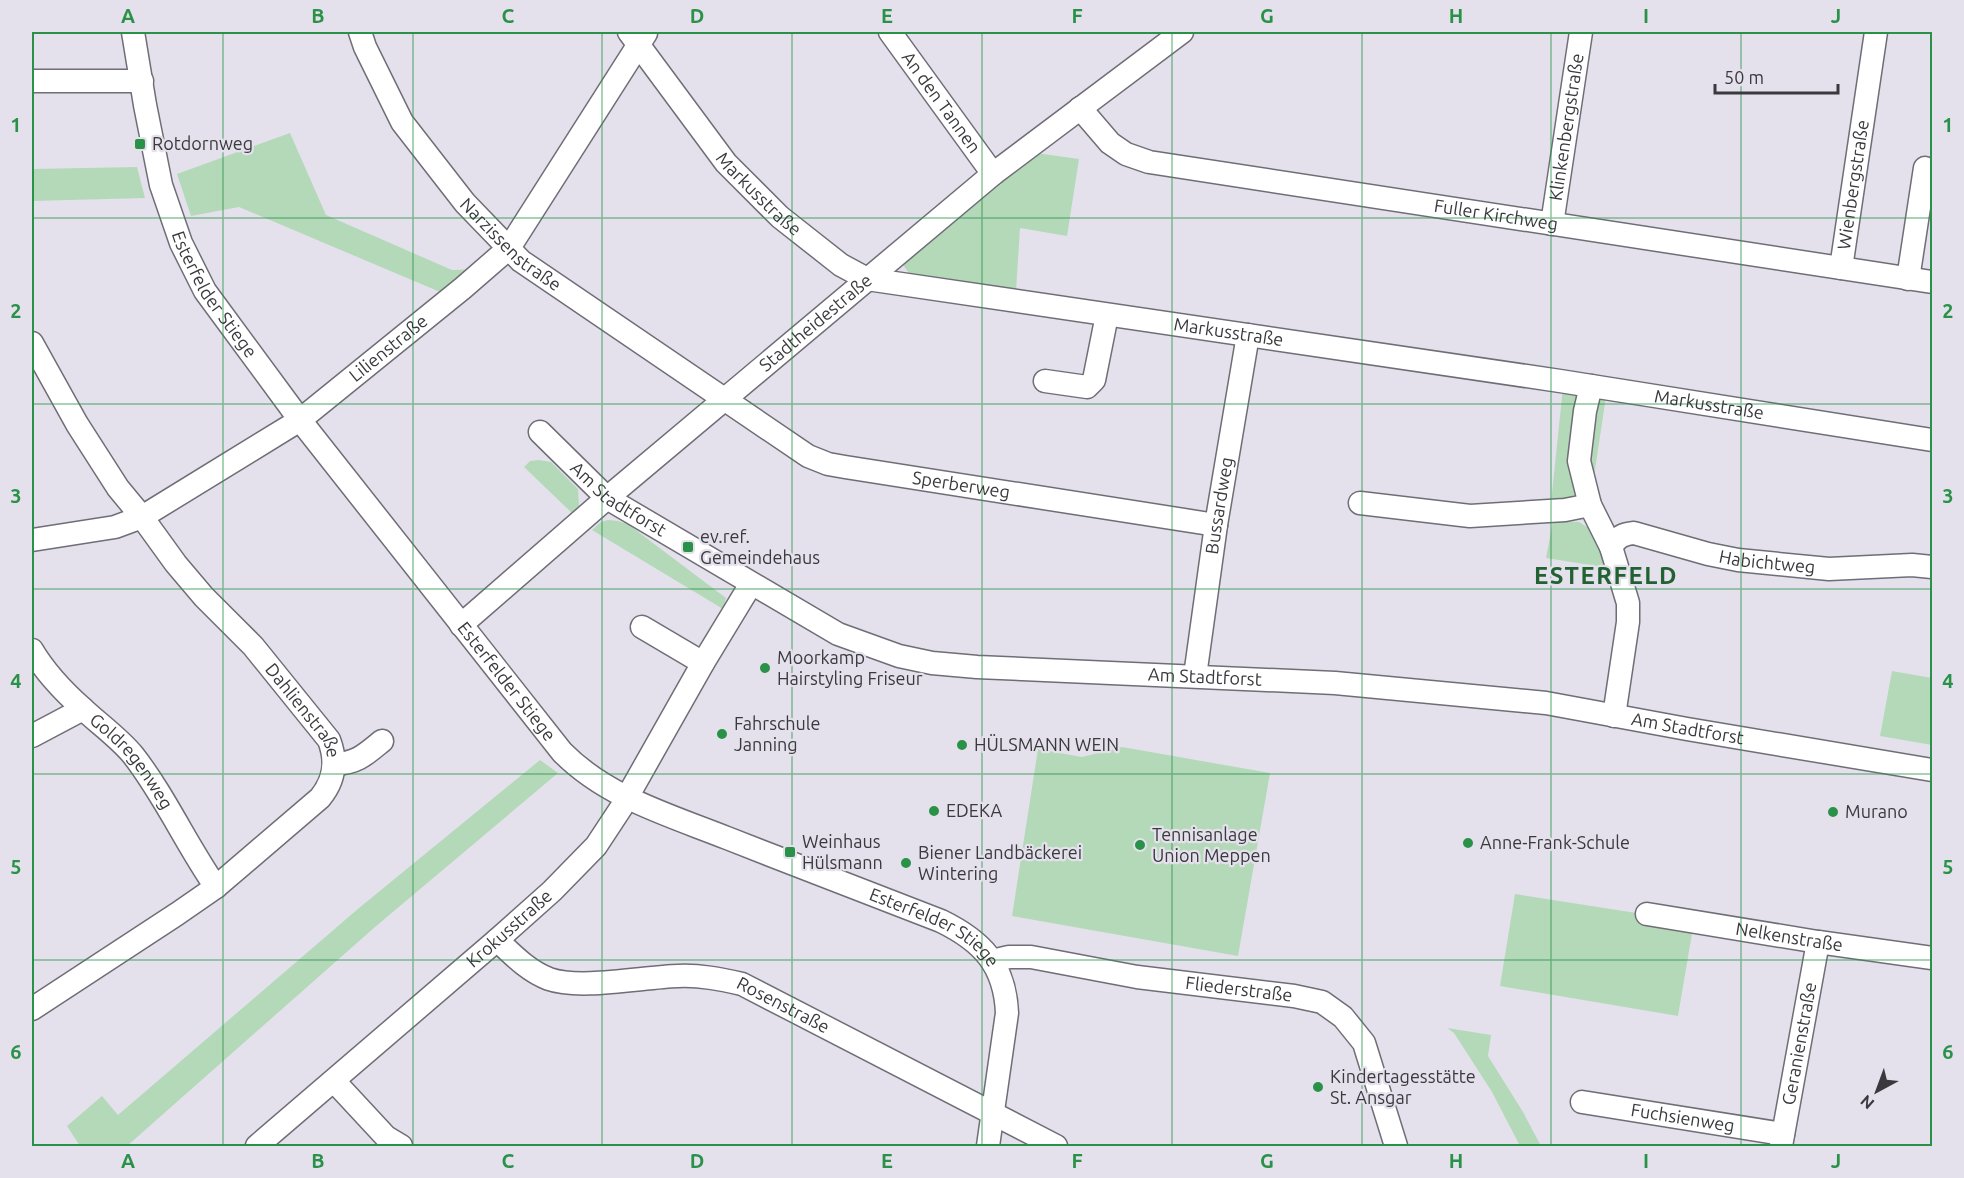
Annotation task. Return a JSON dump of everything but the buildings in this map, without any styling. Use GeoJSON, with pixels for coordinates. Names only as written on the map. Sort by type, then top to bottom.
{"type":"FeatureCollection","features":[{"type":"Feature","properties":{"kind":"street","name":"Esterfelder Stiege"},"geometry":{"type":"LineString","coordinates":[[133,32],[161,185],[181,243],[205,291],[300,420],[562,752],[589,777],[627,798],[940,921],[962,931],[980,945],[992,961],[1006,996],[1007,1013],[988,1146]]}},
{"type":"Feature","properties":{"kind":"street","name":"Narzissenstraße"},"geometry":{"type":"LineString","coordinates":[[360,32],[365,47],[402,122],[465,203],[521,261],[724,400]]}},
{"type":"Feature","properties":{"kind":"street","name":"An den Tannen"},"geometry":{"type":"LineString","coordinates":[[890,32],[993,174]]}},
{"type":"Feature","properties":{"kind":"street","name":"Stadtheidestraße"},"geometry":{"type":"LineString","coordinates":[[461,625],[867,279],[993,174],[1080,108],[1158,38],[1182,32]]}},
{"type":"Feature","properties":{"kind":"street","name":"Klinkenbergstraße"},"geometry":{"type":"LineString","coordinates":[[1552,224],[1581,32]]}},
{"type":"Feature","properties":{"kind":"street","name":"Wienbergstraße"},"geometry":{"type":"LineString","coordinates":[[1841,268],[1876,32]]}},
{"type":"Feature","properties":{"kind":"street","name":"Lilienstraße"},"geometry":{"type":"LineString","coordinates":[[32,540],[115,527],[142,517],[300,420],[464,288],[509,248],[638,36]]}},
{"type":"Feature","properties":{"kind":"street","name":"Markusstraße"},"geometry":{"type":"LineString","coordinates":[[638,36],[726,163],[780,218],[841,265],[867,279],[1591,386],[1932,440]]}},
{"type":"Feature","properties":{"kind":"street"},"geometry":{"type":"LineString","coordinates":[[32,81],[142,81]]}},
{"type":"Feature","properties":{"kind":"street","name":"Fuller Kirchweg"},"geometry":{"type":"LineString","coordinates":[[1080,108],[1110,142],[1126,154],[1149,162],[1932,282]]}},
{"type":"Feature","properties":{"kind":"street"},"geometry":{"type":"LineString","coordinates":[[1908,279],[1925,168]]}},
{"type":"Feature","properties":{"kind":"street"},"geometry":{"type":"LineString","coordinates":[[1045,381],[1087,387],[1094,380],[1107,315]]}},
{"type":"Feature","properties":{"kind":"street","name":"Bussardweg"},"geometry":{"type":"LineString","coordinates":[[1195,676],[1216,525],[1248,336]]}},
{"type":"Feature","properties":{"kind":"street","name":"Dahlienstraße"},"geometry":{"type":"LineString","coordinates":[[32,1009],[216,886],[320,798],[328,787],[335,764],[334,752],[329,740],[253,646],[204,597],[176,564],[118,488],[33,351]]}},
{"type":"Feature","properties":{"kind":"street"},"geometry":{"type":"LineString","coordinates":[[1591,386],[1582,429],[1579,461],[1590,505],[1611,547],[1628,603],[1628,622],[1614,716]]}},
{"type":"Feature","properties":{"kind":"street","name":"Sperberweg"},"geometry":{"type":"LineString","coordinates":[[724,400],[808,456],[828,464],[1216,525]]}},
{"type":"Feature","properties":{"kind":"street","name":"Am Stadtforst"},"geometry":{"type":"LineString","coordinates":[[540,432],[608,498],[838,634],[899,656],[932,663],[977,667],[1346,684],[1546,703],[1932,770]]}},
{"type":"Feature","properties":{"kind":"street"},"geometry":{"type":"LineString","coordinates":[[1360,503],[1470,516],[1565,510],[1590,505]]}},
{"type":"Feature","properties":{"kind":"street","name":"Habichtweg"},"geometry":{"type":"LineString","coordinates":[[1611,547],[1623,534],[1634,533],[1738,560],[1829,568],[1932,567]]}},
{"type":"Feature","properties":{"kind":"street","name":"Krokusstraße"},"geometry":{"type":"LineString","coordinates":[[257,1146],[497,940],[552,891],[596,846],[627,798],[703,663],[751,584]]}},
{"type":"Feature","properties":{"kind":"street"},"geometry":{"type":"LineString","coordinates":[[642,627],[703,663]]}},
{"type":"Feature","properties":{"kind":"street","name":"Goldregenweg"},"geometry":{"type":"LineString","coordinates":[[32,650],[54,682],[132,753],[156,786],[197,860],[216,886]]}},
{"type":"Feature","properties":{"kind":"street"},"geometry":{"type":"LineString","coordinates":[[32,736],[83,709]]}},
{"type":"Feature","properties":{"kind":"street"},"geometry":{"type":"LineString","coordinates":[[335,764],[349,763],[363,757],[382,741]]}},
{"type":"Feature","properties":{"kind":"street","name":"Nelkenstraße"},"geometry":{"type":"LineString","coordinates":[[1647,914],[1932,958]]}},
{"type":"Feature","properties":{"kind":"street","name":"Rosenstraße"},"geometry":{"type":"LineString","coordinates":[[497,940],[529,969],[549,979],[572,984],[679,976],[711,977],[742,984],[1056,1146]]}},
{"type":"Feature","properties":{"kind":"street","name":"Geranienstraße"},"geometry":{"type":"LineString","coordinates":[[1782,1140],[1818,942]]}},
{"type":"Feature","properties":{"kind":"street","name":"Fliederstraße"},"geometry":{"type":"LineString","coordinates":[[992,961],[1009,957],[1031,957],[1137,977],[1294,996],[1322,1002],[1343,1017],[1364,1043],[1396,1146]]}},
{"type":"Feature","properties":{"kind":"street"},"geometry":{"type":"LineString","coordinates":[[334,1082],[386,1137],[401,1146]]}},
{"type":"Feature","properties":{"kind":"street","name":"Fuchsienweg"},"geometry":{"type":"LineString","coordinates":[[1582,1102],[1782,1140]]}},
{"type":"Feature","properties":{"kind":"green space"},"geometry":{"type":"Polygon","coordinates":[[[290,133],[326,215],[452,270],[485,269],[452,297],[239,207],[191,216],[177,174],[290,133]]]}},
{"type":"Feature","properties":{"kind":"green space"},"geometry":{"type":"Polygon","coordinates":[[[1036,153],[1079,159],[1067,236],[1020,228],[1016,291],[911,276],[901,262],[1036,153]]]}},
{"type":"Feature","properties":{"kind":"green space"},"geometry":{"type":"Polygon","coordinates":[[[137,167],[145,198],[32,201],[32,169],[137,167]]]}},
{"type":"Feature","properties":{"kind":"green space"},"geometry":{"type":"Polygon","coordinates":[[[1563,387],[1579,394],[1578,491],[1570,499],[1551,503],[1563,387]]]}},
{"type":"Feature","properties":{"kind":"green space"},"geometry":{"type":"Polygon","coordinates":[[[1606,396],[1592,490],[1586,447],[1599,400],[1606,396]]]}},
{"type":"Feature","properties":{"kind":"green space"},"geometry":{"type":"Polygon","coordinates":[[[530,461],[551,462],[578,489],[579,506],[573,514],[524,467],[530,461]]]}},
{"type":"Feature","properties":{"kind":"green space"},"geometry":{"type":"Polygon","coordinates":[[[608,520],[629,525],[726,598],[723,609],[592,530],[601,522],[608,520]]]}},
{"type":"Feature","properties":{"kind":"green space"},"geometry":{"type":"Polygon","coordinates":[[[1553,521],[1579,522],[1592,530],[1609,568],[1546,558],[1553,521]]]}},
{"type":"Feature","properties":{"kind":"green space"},"geometry":{"type":"Polygon","coordinates":[[[1892,671],[1932,678],[1932,745],[1880,736],[1892,671]]]}},
{"type":"Feature","properties":{"kind":"green space","name":"Tennisanlage Union Meppen"},"geometry":{"type":"Polygon","coordinates":[[[1122,747],[1270,773],[1238,956],[1012,916],[1038,749],[1082,757],[1122,747]]]}},
{"type":"Feature","properties":{"kind":"green space"},"geometry":{"type":"Polygon","coordinates":[[[540,760],[558,773],[375,927],[127,1146],[80,1146],[67,1126],[102,1096],[118,1115],[359,908],[540,760]]]}},
{"type":"Feature","properties":{"kind":"green space"},"geometry":{"type":"Polygon","coordinates":[[[1515,894],[1694,922],[1678,1016],[1500,986],[1515,894]]]}},
{"type":"Feature","properties":{"kind":"green space"},"geometry":{"type":"Polygon","coordinates":[[[1447,1028],[1491,1035],[1488,1056],[1541,1146],[1520,1146],[1492,1092],[1454,1033],[1447,1028]]]}},
{"type":"Feature","properties":{"kind":"place","name":"Rotdornweg"},"geometry":{"type":"Point","coordinates":[140,144]}},
{"type":"Feature","properties":{"kind":"place","name":"ev.ref. Gemeindehaus"},"geometry":{"type":"Point","coordinates":[688,547]}},
{"type":"Feature","properties":{"kind":"place","name":"Moorkamp Hairstyling Friseur"},"geometry":{"type":"Point","coordinates":[765,668]}},
{"type":"Feature","properties":{"kind":"place","name":"Fahrschule Janning"},"geometry":{"type":"Point","coordinates":[722,734]}},
{"type":"Feature","properties":{"kind":"place","name":"HÜLSMANN WEIN"},"geometry":{"type":"Point","coordinates":[962,745]}},
{"type":"Feature","properties":{"kind":"place","name":"EDEKA"},"geometry":{"type":"Point","coordinates":[934,811]}},
{"type":"Feature","properties":{"kind":"place","name":"Murano"},"geometry":{"type":"Point","coordinates":[1833,812]}},
{"type":"Feature","properties":{"kind":"place","name":"Anne-Frank-Schule"},"geometry":{"type":"Point","coordinates":[1468,843]}},
{"type":"Feature","properties":{"kind":"place","name":"Tennisanlage Union Meppen"},"geometry":{"type":"Point","coordinates":[1140,845]}},
{"type":"Feature","properties":{"kind":"place","name":"Weinhaus Hülsmann"},"geometry":{"type":"Point","coordinates":[790,852]}},
{"type":"Feature","properties":{"kind":"place","name":"Biener Landbäckerei Wintering"},"geometry":{"type":"Point","coordinates":[906,863]}},
{"type":"Feature","properties":{"kind":"place","name":"Kindertagesstätte St. Ansgar"},"geometry":{"type":"Point","coordinates":[1318,1087]}},
{"type":"Feature","properties":{"kind":"district","name":"ESTERFELD"},"geometry":{"type":"Point","coordinates":[1606,576]}}]}
